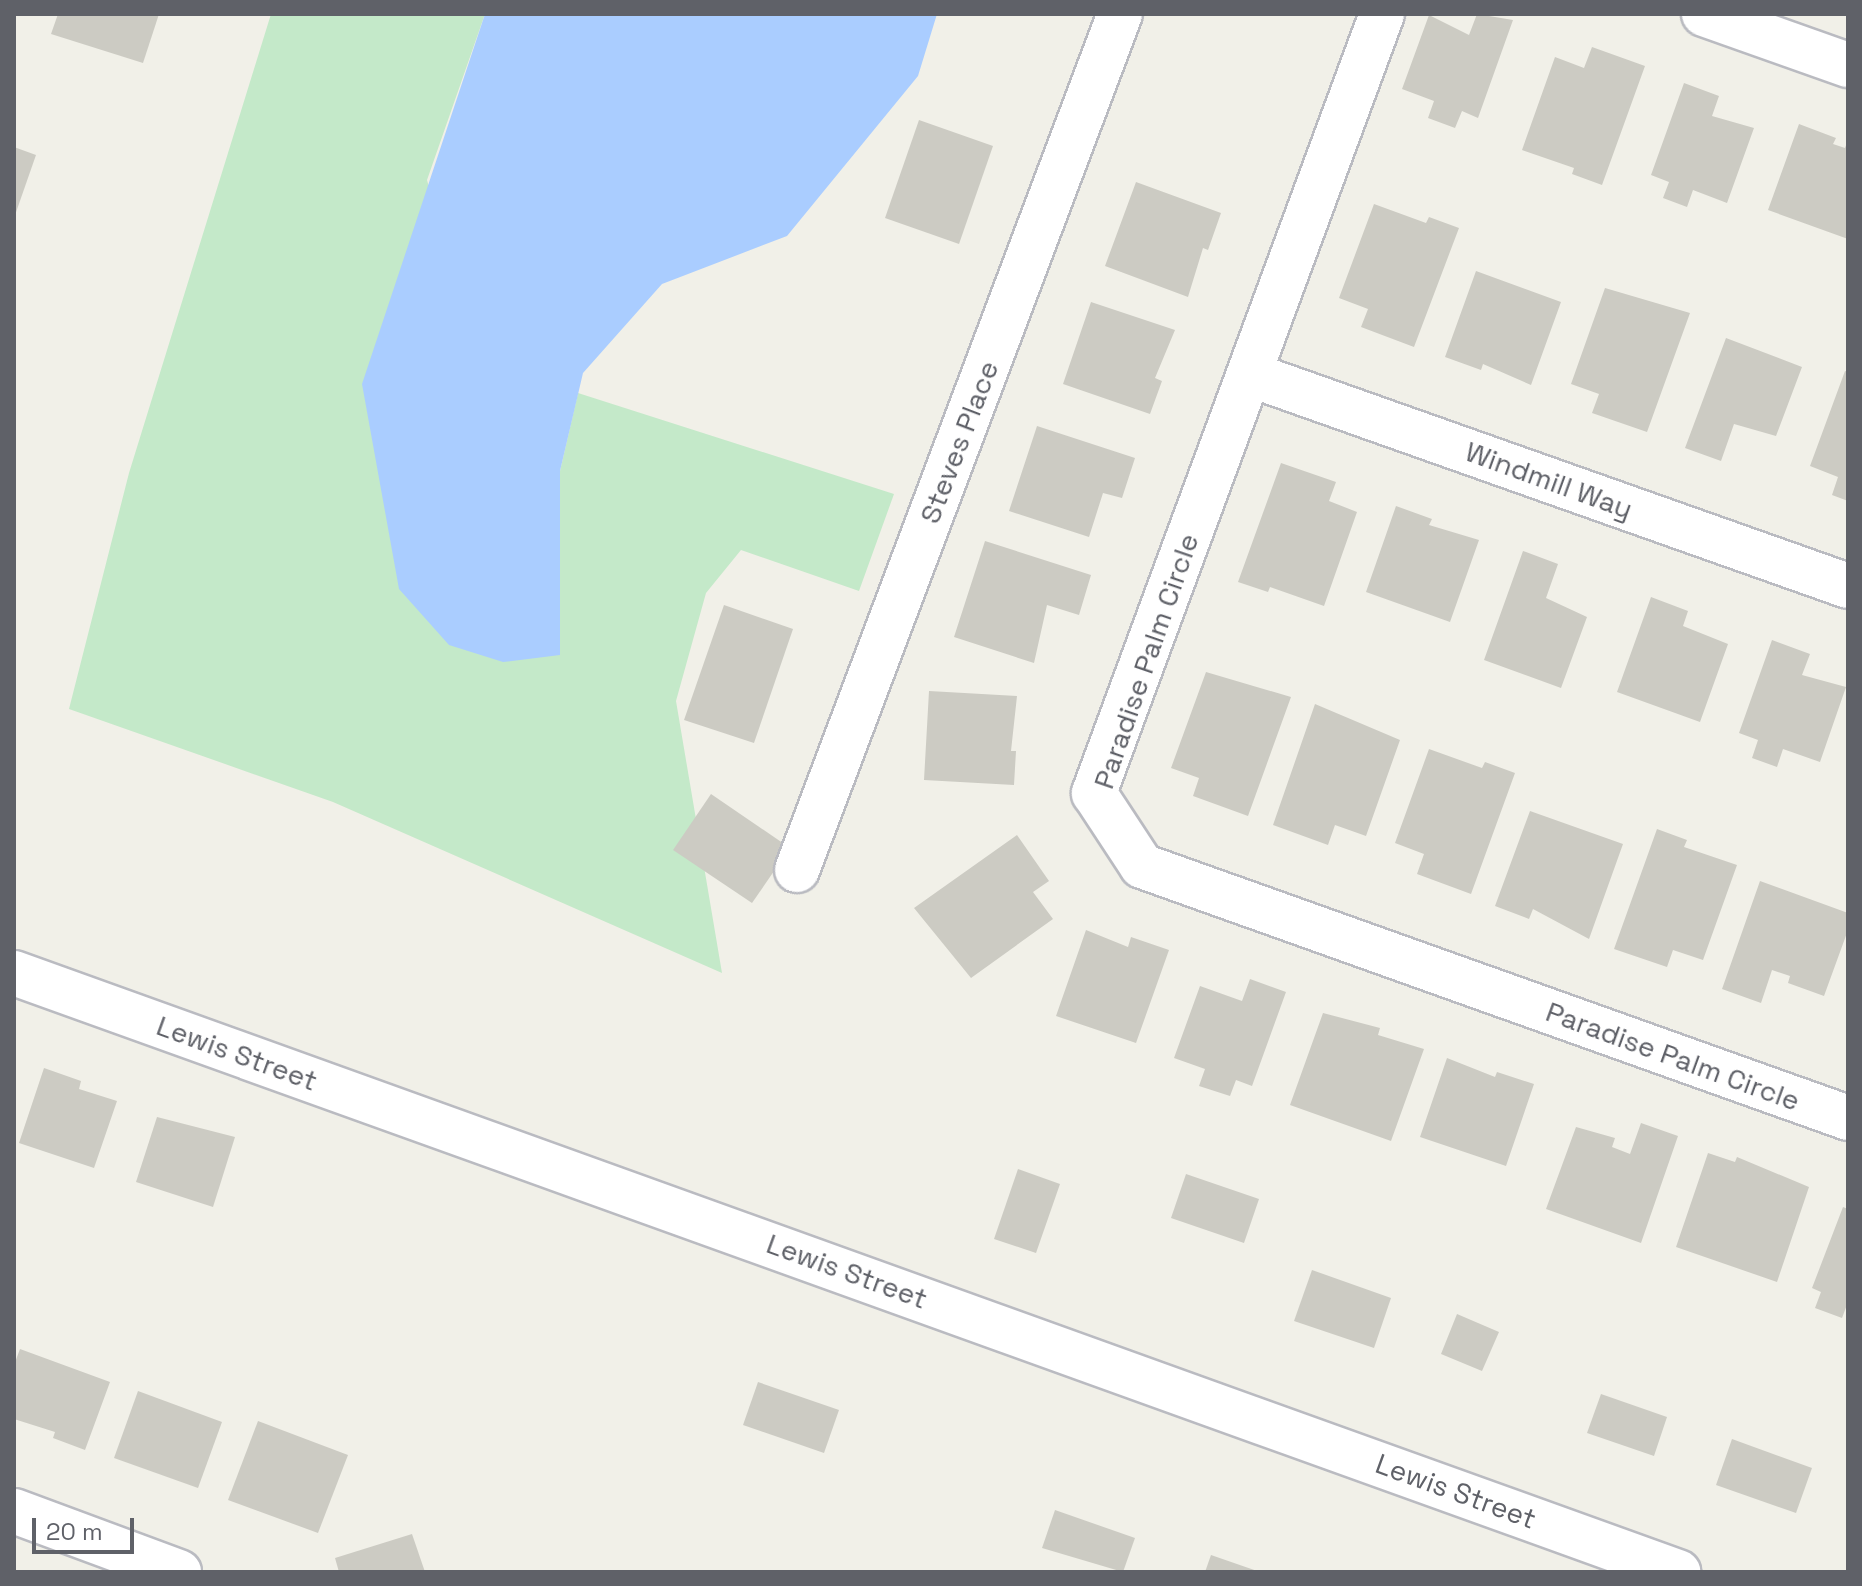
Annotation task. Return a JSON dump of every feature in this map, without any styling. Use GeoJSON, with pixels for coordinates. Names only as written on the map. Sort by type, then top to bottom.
{"type":"FeatureCollection","features":[{"type":"Feature","properties":{"kind":"street","name":"Steves Place"},"geometry":{"type":"LineString","coordinates":[[797,870],[1120,14]]}},
{"type":"Feature","properties":{"kind":"street","name":"Paradise Palm Circle"},"geometry":{"type":"LineString","coordinates":[[1382,14],[1094,793],[1142,866],[1848,1118]]}},
{"type":"Feature","properties":{"kind":"street"},"geometry":{"type":"LineString","coordinates":[[1704,14],[1848,65]]}},
{"type":"Feature","properties":{"kind":"street","name":"Windmill Way"},"geometry":{"type":"LineString","coordinates":[[1249,374],[1848,586]]}},
{"type":"Feature","properties":{"kind":"street","name":"Lewis Street"},"geometry":{"type":"LineString","coordinates":[[14,973],[1678,1572]]}},
{"type":"Feature","properties":{"kind":"street"},"geometry":{"type":"LineString","coordinates":[[14,1511],[179,1572]]}},
{"type":"Feature","properties":{"kind":"green space"},"geometry":{"type":"Polygon","coordinates":[[[271,14],[485,14],[427,180],[560,655],[560,471],[578,393],[894,494],[859,591],[741,550],[706,593],[676,701],[722,973],[333,802],[69,709],[129,473],[271,14]]]}},
{"type":"Feature","properties":{"kind":"water"},"geometry":{"type":"Polygon","coordinates":[[[485,14],[937,14],[918,76],[787,236],[662,284],[583,373],[560,471],[560,655],[503,662],[449,645],[399,589],[362,384],[485,14]]]}},
{"type":"Feature","properties":{"kind":"building"},"geometry":{"type":"Polygon","coordinates":[[[58,14],[159,14],[143,63],[51,34],[58,14]]]}},
{"type":"Feature","properties":{"kind":"building"},"geometry":{"type":"Polygon","coordinates":[[[1477,14],[1513,20],[1478,118],[1462,111],[1455,128],[1428,118],[1434,101],[1402,89],[1429,15],[1469,35],[1477,14]]]}},
{"type":"Feature","properties":{"kind":"building"},"geometry":{"type":"Polygon","coordinates":[[[1592,47],[1645,66],[1602,185],[1572,174],[1574,168],[1522,150],[1555,57],[1584,68],[1592,47]]]}},
{"type":"Feature","properties":{"kind":"building"},"geometry":{"type":"Polygon","coordinates":[[[1684,83],[1719,96],[1712,116],[1754,128],[1727,203],[1693,190],[1687,207],[1663,198],[1669,182],[1651,175],[1684,83]]]}},
{"type":"Feature","properties":{"kind":"building"},"geometry":{"type":"Polygon","coordinates":[[[919,120],[993,146],[959,244],[885,218],[919,120]]]}},
{"type":"Feature","properties":{"kind":"building"},"geometry":{"type":"Polygon","coordinates":[[[1799,124],[1836,138],[1833,144],[1845,148],[1848,140],[1848,239],[1768,210],[1799,124]]]}},
{"type":"Feature","properties":{"kind":"building"},"geometry":{"type":"Polygon","coordinates":[[[14,147],[36,155],[14,218],[14,147]]]}},
{"type":"Feature","properties":{"kind":"building"},"geometry":{"type":"Polygon","coordinates":[[[1136,182],[1221,213],[1208,250],[1203,248],[1188,297],[1105,266],[1136,182]]]}},
{"type":"Feature","properties":{"kind":"building"},"geometry":{"type":"Polygon","coordinates":[[[1374,204],[1426,223],[1429,217],[1459,228],[1414,347],[1361,327],[1368,309],[1339,298],[1374,204]]]}},
{"type":"Feature","properties":{"kind":"building"},"geometry":{"type":"Polygon","coordinates":[[[1476,271],[1561,302],[1531,385],[1483,364],[1481,370],[1445,357],[1476,271]]]}},
{"type":"Feature","properties":{"kind":"building"},"geometry":{"type":"Polygon","coordinates":[[[1605,288],[1690,313],[1647,432],[1592,413],[1599,394],[1571,384],[1605,288]]]}},
{"type":"Feature","properties":{"kind":"building"},"geometry":{"type":"Polygon","coordinates":[[[1091,302],[1175,330],[1155,378],[1162,381],[1150,414],[1063,384],[1091,302]]]}},
{"type":"Feature","properties":{"kind":"building"},"geometry":{"type":"Polygon","coordinates":[[[1726,338],[1802,367],[1776,436],[1734,424],[1721,461],[1685,448],[1726,338]]]}},
{"type":"Feature","properties":{"kind":"building"},"geometry":{"type":"Polygon","coordinates":[[[1845,371],[1848,372],[1848,501],[1832,495],[1838,477],[1810,466],[1845,371]]]}},
{"type":"Feature","properties":{"kind":"building"},"geometry":{"type":"Polygon","coordinates":[[[1037,426],[1135,458],[1122,498],[1103,493],[1089,537],[1009,511],[1037,426]]]}},
{"type":"Feature","properties":{"kind":"building"},"geometry":{"type":"Polygon","coordinates":[[[1281,463],[1336,482],[1329,501],[1357,512],[1324,606],[1270,587],[1268,592],[1238,582],[1281,463]]]}},
{"type":"Feature","properties":{"kind":"building"},"geometry":{"type":"Polygon","coordinates":[[[1396,506],[1432,519],[1429,525],[1479,540],[1450,622],[1366,592],[1396,506]]]}},
{"type":"Feature","properties":{"kind":"building"},"geometry":{"type":"Polygon","coordinates":[[[985,541],[1091,575],[1079,615],[1047,605],[1034,663],[954,637],[985,541]]]}},
{"type":"Feature","properties":{"kind":"building"},"geometry":{"type":"Polygon","coordinates":[[[1523,551],[1558,564],[1546,598],[1587,617],[1561,688],[1484,660],[1523,551]]]}},
{"type":"Feature","properties":{"kind":"building"},"geometry":{"type":"Polygon","coordinates":[[[1651,597],[1688,611],[1683,626],[1728,644],[1700,722],[1617,692],[1651,597]]]}},
{"type":"Feature","properties":{"kind":"building"},"geometry":{"type":"Polygon","coordinates":[[[724,605],[793,629],[754,743],[684,720],[724,605]]]}},
{"type":"Feature","properties":{"kind":"building"},"geometry":{"type":"Polygon","coordinates":[[[1772,640],[1810,654],[1802,675],[1846,687],[1820,762],[1783,749],[1777,767],[1752,758],[1758,740],[1739,733],[1772,640]]]}},
{"type":"Feature","properties":{"kind":"building"},"geometry":{"type":"Polygon","coordinates":[[[1206,672],[1291,697],[1248,816],[1193,796],[1199,778],[1171,768],[1206,672]]]}},
{"type":"Feature","properties":{"kind":"building"},"geometry":{"type":"Polygon","coordinates":[[[929,691],[1017,696],[1011,751],[1016,751],[1014,785],[924,780],[929,691]]]}},
{"type":"Feature","properties":{"kind":"building"},"geometry":{"type":"Polygon","coordinates":[[[1315,704],[1400,740],[1366,836],[1335,825],[1328,845],[1273,825],[1315,704]]]}},
{"type":"Feature","properties":{"kind":"building"},"geometry":{"type":"Polygon","coordinates":[[[1429,749],[1482,768],[1485,762],[1515,773],[1471,894],[1417,874],[1424,854],[1395,843],[1429,749]]]}},
{"type":"Feature","properties":{"kind":"building"},"geometry":{"type":"Polygon","coordinates":[[[711,794],[790,848],[752,903],[673,850],[711,794]]]}},
{"type":"Feature","properties":{"kind":"building"},"geometry":{"type":"Polygon","coordinates":[[[1530,811],[1623,844],[1589,939],[1533,909],[1529,919],[1495,906],[1530,811]]]}},
{"type":"Feature","properties":{"kind":"building"},"geometry":{"type":"Polygon","coordinates":[[[1657,829],[1687,840],[1684,847],[1737,865],[1703,960],[1673,950],[1667,967],[1614,949],[1657,829]]]}},
{"type":"Feature","properties":{"kind":"building"},"geometry":{"type":"Polygon","coordinates":[[[1017,835],[1049,881],[1033,892],[1053,919],[971,978],[914,908],[1017,835]]]}},
{"type":"Feature","properties":{"kind":"building"},"geometry":{"type":"Polygon","coordinates":[[[1760,881],[1848,913],[1848,930],[1824,996],[1788,983],[1790,976],[1772,970],[1761,1003],[1722,989],[1760,881]]]}},
{"type":"Feature","properties":{"kind":"building"},"geometry":{"type":"Polygon","coordinates":[[[1086,930],[1128,947],[1131,937],[1169,950],[1136,1043],[1056,1016],[1086,930]]]}},
{"type":"Feature","properties":{"kind":"building"},"geometry":{"type":"Polygon","coordinates":[[[1250,979],[1286,992],[1252,1086],[1236,1080],[1230,1096],[1199,1086],[1205,1069],[1174,1058],[1200,986],[1242,1001],[1250,979]]]}},
{"type":"Feature","properties":{"kind":"building"},"geometry":{"type":"Polygon","coordinates":[[[1323,1013],[1380,1028],[1378,1035],[1424,1049],[1391,1141],[1290,1105],[1323,1013]]]}},
{"type":"Feature","properties":{"kind":"building"},"geometry":{"type":"Polygon","coordinates":[[[1447,1058],[1495,1077],[1497,1072],[1534,1084],[1506,1166],[1420,1137],[1447,1058]]]}},
{"type":"Feature","properties":{"kind":"building"},"geometry":{"type":"Polygon","coordinates":[[[44,1068],[81,1081],[79,1089],[117,1101],[94,1168],[19,1143],[44,1068]]]}},
{"type":"Feature","properties":{"kind":"building"},"geometry":{"type":"Polygon","coordinates":[[[157,1117],[235,1137],[213,1207],[136,1182],[157,1117]]]}},
{"type":"Feature","properties":{"kind":"building"},"geometry":{"type":"Polygon","coordinates":[[[1641,1123],[1678,1136],[1641,1243],[1546,1209],[1576,1127],[1615,1138],[1612,1147],[1630,1154],[1641,1123]]]}},
{"type":"Feature","properties":{"kind":"building"},"geometry":{"type":"Polygon","coordinates":[[[1708,1153],[1735,1162],[1737,1157],[1809,1187],[1777,1282],[1676,1247],[1708,1153]]]}},
{"type":"Feature","properties":{"kind":"building"},"geometry":{"type":"Polygon","coordinates":[[[1018,1169],[1060,1184],[1036,1253],[994,1239],[1018,1169]]]}},
{"type":"Feature","properties":{"kind":"building"},"geometry":{"type":"Polygon","coordinates":[[[1186,1174],[1259,1199],[1244,1243],[1171,1218],[1186,1174]]]}},
{"type":"Feature","properties":{"kind":"building"},"geometry":{"type":"Polygon","coordinates":[[[1843,1207],[1848,1209],[1848,1302],[1842,1318],[1815,1308],[1821,1292],[1812,1288],[1843,1207]]]}},
{"type":"Feature","properties":{"kind":"building"},"geometry":{"type":"Polygon","coordinates":[[[1312,1270],[1391,1298],[1374,1348],[1294,1321],[1312,1270]]]}},
{"type":"Feature","properties":{"kind":"building"},"geometry":{"type":"Polygon","coordinates":[[[1457,1314],[1499,1332],[1482,1371],[1441,1354],[1457,1314]]]}},
{"type":"Feature","properties":{"kind":"building"},"geometry":{"type":"Polygon","coordinates":[[[20,1349],[110,1382],[85,1450],[53,1438],[55,1432],[14,1419],[14,1365],[20,1349]]]}},
{"type":"Feature","properties":{"kind":"building"},"geometry":{"type":"Polygon","coordinates":[[[758,1382],[839,1410],[824,1453],[743,1425],[758,1382]]]}},
{"type":"Feature","properties":{"kind":"building"},"geometry":{"type":"Polygon","coordinates":[[[138,1391],[222,1422],[198,1488],[114,1458],[138,1391]]]}},
{"type":"Feature","properties":{"kind":"building"},"geometry":{"type":"Polygon","coordinates":[[[1601,1394],[1667,1417],[1654,1456],[1587,1433],[1601,1394]]]}},
{"type":"Feature","properties":{"kind":"building"},"geometry":{"type":"Polygon","coordinates":[[[258,1421],[348,1455],[318,1533],[228,1500],[258,1421]]]}},
{"type":"Feature","properties":{"kind":"building"},"geometry":{"type":"Polygon","coordinates":[[[1732,1439],[1812,1468],[1796,1513],[1716,1485],[1732,1439]]]}},
{"type":"Feature","properties":{"kind":"building"},"geometry":{"type":"Polygon","coordinates":[[[1055,1510],[1135,1538],[1123,1572],[1042,1548],[1055,1510]]]}},
{"type":"Feature","properties":{"kind":"building"},"geometry":{"type":"Polygon","coordinates":[[[412,1534],[425,1572],[339,1572],[335,1558],[412,1534]]]}},
{"type":"Feature","properties":{"kind":"building"},"geometry":{"type":"Polygon","coordinates":[[[1211,1555],[1260,1572],[1205,1572],[1211,1555]]]}}]}
